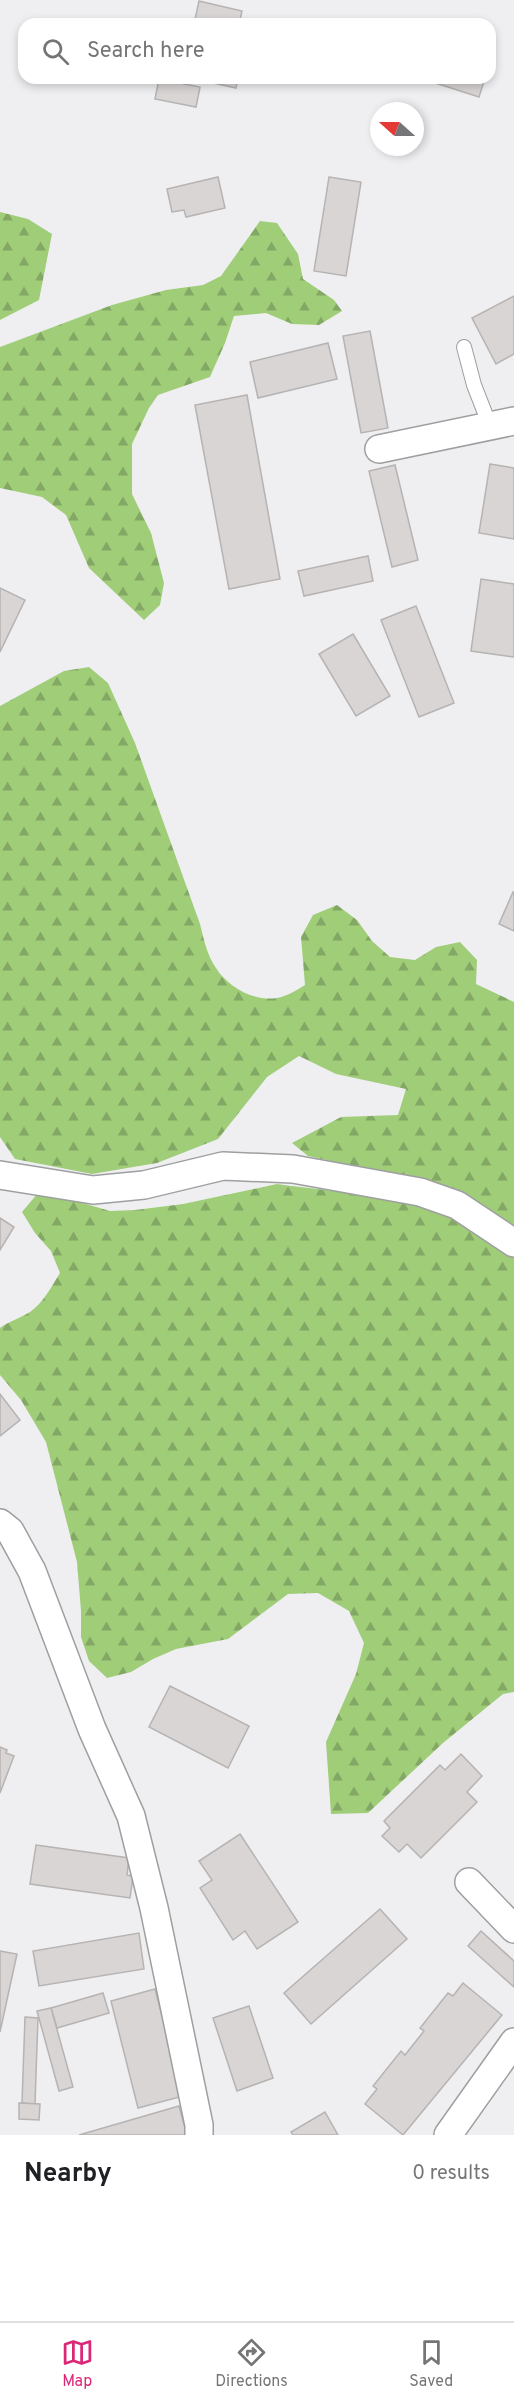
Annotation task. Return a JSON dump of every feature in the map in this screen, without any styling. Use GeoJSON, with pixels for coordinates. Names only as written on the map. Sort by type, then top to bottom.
{"type":"FeatureCollection","features":[{"type":"Feature","properties":{"kind":"street"},"geometry":{"type":"LineString","coordinates":[[379,449],[502,423]]}},
{"type":"Feature","properties":{"kind":"street"},"geometry":{"type":"LineString","coordinates":[[0,1175],[93,1190],[144,1185],[223,1166],[293,1169],[420,1192],[457,1205],[514,1243]]}},
{"type":"Feature","properties":{"kind":"street"},"geometry":{"type":"LineString","coordinates":[[0,1523],[10,1531],[32,1571],[92,1729],[131,1816],[154,1908],[199,2135]]}},
{"type":"Feature","properties":{"kind":"street"},"geometry":{"type":"LineString","coordinates":[[469,1882],[514,1929]]}},
{"type":"Feature","properties":{"kind":"street"},"geometry":{"type":"LineString","coordinates":[[448,2135],[514,2042]]}},
{"type":"Feature","properties":{"kind":"lane"},"geometry":{"type":"LineString","coordinates":[[464,347],[474,386],[502,423]]}},
{"type":"Feature","properties":{"kind":"green space"},"geometry":{"type":"Polygon","coordinates":[[[0,212],[28,219],[52,234],[39,300],[0,320],[0,212]]]}},
{"type":"Feature","properties":{"kind":"green space"},"geometry":{"type":"Polygon","coordinates":[[[260,221],[277,223],[298,254],[303,279],[334,300],[342,311],[319,325],[292,324],[266,313],[234,316],[210,377],[158,395],[149,408],[132,444],[132,494],[151,533],[164,583],[160,605],[144,620],[89,568],[66,515],[42,497],[0,488],[0,347],[112,305],[166,290],[203,285],[221,276],[260,221]]]}},
{"type":"Feature","properties":{"kind":"green space"},"geometry":{"type":"Polygon","coordinates":[[[89,667],[108,683],[135,743],[200,924],[208,953],[216,968],[229,982],[255,997],[265,998],[284,996],[305,985],[301,937],[313,915],[337,905],[357,920],[372,941],[390,957],[415,960],[436,947],[460,942],[477,960],[476,984],[514,1002],[514,1231],[467,1195],[422,1181],[308,1156],[292,1143],[341,1117],[398,1115],[406,1089],[336,1074],[299,1056],[267,1077],[218,1139],[157,1163],[92,1174],[15,1159],[0,1137],[0,706],[64,671],[89,667]]]}},
{"type":"Feature","properties":{"kind":"green space"},"geometry":{"type":"Polygon","coordinates":[[[277,1184],[384,1198],[426,1208],[464,1224],[514,1256],[514,1692],[503,1694],[443,1743],[368,1813],[331,1814],[326,1742],[356,1674],[364,1643],[349,1611],[318,1593],[288,1594],[228,1639],[176,1649],[131,1672],[107,1678],[89,1661],[81,1637],[77,1562],[46,1442],[21,1400],[0,1375],[0,1328],[35,1308],[60,1273],[51,1251],[35,1233],[22,1212],[38,1193],[62,1197],[110,1211],[183,1204],[277,1184]]]}},
{"type":"Feature","properties":{"kind":"building"},"geometry":{"type":"Polygon","coordinates":[[[199,1],[242,11],[240,18],[195,18],[199,1]]]}},
{"type":"Feature","properties":{"kind":"building"},"geometry":{"type":"Polygon","coordinates":[[[158,84],[185,84],[200,87],[196,107],[155,99],[158,84]]]}},
{"type":"Feature","properties":{"kind":"building"},"geometry":{"type":"Polygon","coordinates":[[[218,84],[237,84],[236,88],[218,84]]]}},
{"type":"Feature","properties":{"kind":"building"},"geometry":{"type":"Polygon","coordinates":[[[439,84],[483,84],[479,97],[439,84]]]}},
{"type":"Feature","properties":{"kind":"building"},"geometry":{"type":"Polygon","coordinates":[[[218,177],[225,208],[186,217],[184,210],[172,212],[167,189],[218,177]]]}},
{"type":"Feature","properties":{"kind":"building"},"geometry":{"type":"Polygon","coordinates":[[[329,177],[361,182],[346,276],[314,271],[329,177]]]}},
{"type":"Feature","properties":{"kind":"building"},"geometry":{"type":"Polygon","coordinates":[[[514,296],[514,354],[496,364],[472,318],[514,296]]]}},
{"type":"Feature","properties":{"kind":"building"},"geometry":{"type":"Polygon","coordinates":[[[370,331],[388,428],[361,433],[343,336],[370,331]]]}},
{"type":"Feature","properties":{"kind":"building"},"geometry":{"type":"Polygon","coordinates":[[[328,343],[337,379],[258,398],[250,362],[328,343]]]}},
{"type":"Feature","properties":{"kind":"building"},"geometry":{"type":"Polygon","coordinates":[[[247,395],[280,579],[229,589],[195,405],[247,395]]]}},
{"type":"Feature","properties":{"kind":"building"},"geometry":{"type":"Polygon","coordinates":[[[490,464],[514,468],[514,539],[479,533],[490,464]]]}},
{"type":"Feature","properties":{"kind":"building"},"geometry":{"type":"Polygon","coordinates":[[[395,465],[418,560],[392,567],[369,471],[395,465]]]}},
{"type":"Feature","properties":{"kind":"building"},"geometry":{"type":"Polygon","coordinates":[[[368,556],[373,581],[304,596],[298,571],[368,556]]]}},
{"type":"Feature","properties":{"kind":"building"},"geometry":{"type":"Polygon","coordinates":[[[481,579],[514,584],[514,657],[471,651],[481,579]]]}},
{"type":"Feature","properties":{"kind":"building"},"geometry":{"type":"Polygon","coordinates":[[[0,588],[25,600],[0,652],[0,588]]]}},
{"type":"Feature","properties":{"kind":"building"},"geometry":{"type":"Polygon","coordinates":[[[416,606],[454,703],[419,717],[381,620],[416,606]]]}},
{"type":"Feature","properties":{"kind":"building"},"geometry":{"type":"Polygon","coordinates":[[[353,634],[390,696],[356,716],[319,654],[353,634]]]}},
{"type":"Feature","properties":{"kind":"building"},"geometry":{"type":"Polygon","coordinates":[[[514,893],[514,931],[499,924],[514,893]]]}},
{"type":"Feature","properties":{"kind":"building"},"geometry":{"type":"Polygon","coordinates":[[[0,1218],[14,1227],[0,1250],[0,1218]]]}},
{"type":"Feature","properties":{"kind":"building"},"geometry":{"type":"Polygon","coordinates":[[[0,1394],[20,1420],[0,1436],[0,1394]]]}},
{"type":"Feature","properties":{"kind":"building"},"geometry":{"type":"Polygon","coordinates":[[[170,1686],[249,1726],[228,1768],[149,1727],[170,1686]]]}},
{"type":"Feature","properties":{"kind":"building"},"geometry":{"type":"Polygon","coordinates":[[[0,1747],[7,1750],[6,1753],[14,1756],[0,1793],[0,1747]]]}},
{"type":"Feature","properties":{"kind":"building"},"geometry":{"type":"Polygon","coordinates":[[[461,1754],[482,1776],[467,1792],[477,1802],[421,1858],[407,1844],[399,1852],[382,1836],[390,1828],[384,1821],[440,1765],[445,1770],[461,1754]]]}},
{"type":"Feature","properties":{"kind":"building"},"geometry":{"type":"Polygon","coordinates":[[[240,1834],[298,1922],[257,1949],[245,1931],[233,1940],[200,1888],[212,1880],[199,1861],[240,1834]]]}},
{"type":"Feature","properties":{"kind":"building"},"geometry":{"type":"Polygon","coordinates":[[[36,1845],[129,1858],[127,1875],[133,1876],[130,1898],[30,1884],[36,1845]]]}},
{"type":"Feature","properties":{"kind":"building"},"geometry":{"type":"Polygon","coordinates":[[[380,1909],[407,1939],[311,2024],[284,1993],[380,1909]]]}},
{"type":"Feature","properties":{"kind":"building"},"geometry":{"type":"Polygon","coordinates":[[[481,1931],[514,1961],[514,1987],[468,1946],[481,1931]]]}},
{"type":"Feature","properties":{"kind":"building"},"geometry":{"type":"Polygon","coordinates":[[[139,1933],[144,1969],[39,1986],[33,1951],[139,1933]]]}},
{"type":"Feature","properties":{"kind":"building"},"geometry":{"type":"Polygon","coordinates":[[[0,1951],[17,1954],[0,2032],[0,1951]]]}},
{"type":"Feature","properties":{"kind":"building"},"geometry":{"type":"Polygon","coordinates":[[[463,1983],[502,2015],[403,2135],[365,2104],[377,2089],[373,2086],[401,2051],[405,2055],[424,2031],[420,2028],[448,1993],[453,1996],[463,1983]]]}},
{"type":"Feature","properties":{"kind":"building"},"geometry":{"type":"Polygon","coordinates":[[[155,1989],[183,2096],[138,2108],[111,2001],[155,1989]]]}},
{"type":"Feature","properties":{"kind":"building"},"geometry":{"type":"Polygon","coordinates":[[[103,1993],[109,2013],[57,2028],[51,2008],[103,1993]]]}},
{"type":"Feature","properties":{"kind":"building"},"geometry":{"type":"Polygon","coordinates":[[[249,2006],[273,2078],[237,2091],[213,2018],[249,2006]]]}},
{"type":"Feature","properties":{"kind":"building"},"geometry":{"type":"Polygon","coordinates":[[[51,2008],[73,2087],[59,2091],[37,2011],[51,2008]]]}},
{"type":"Feature","properties":{"kind":"building"},"geometry":{"type":"Polygon","coordinates":[[[25,2017],[38,2018],[35,2104],[22,2103],[25,2017]]]}},
{"type":"Feature","properties":{"kind":"building"},"geometry":{"type":"Polygon","coordinates":[[[19,2103],[40,2104],[39,2120],[19,2119],[19,2103]]]}},
{"type":"Feature","properties":{"kind":"building"},"geometry":{"type":"Polygon","coordinates":[[[179,2106],[187,2135],[79,2135],[179,2106]]]}},
{"type":"Feature","properties":{"kind":"building"},"geometry":{"type":"Polygon","coordinates":[[[325,2112],[338,2135],[293,2135],[291,2132],[325,2112]]]}}]}
